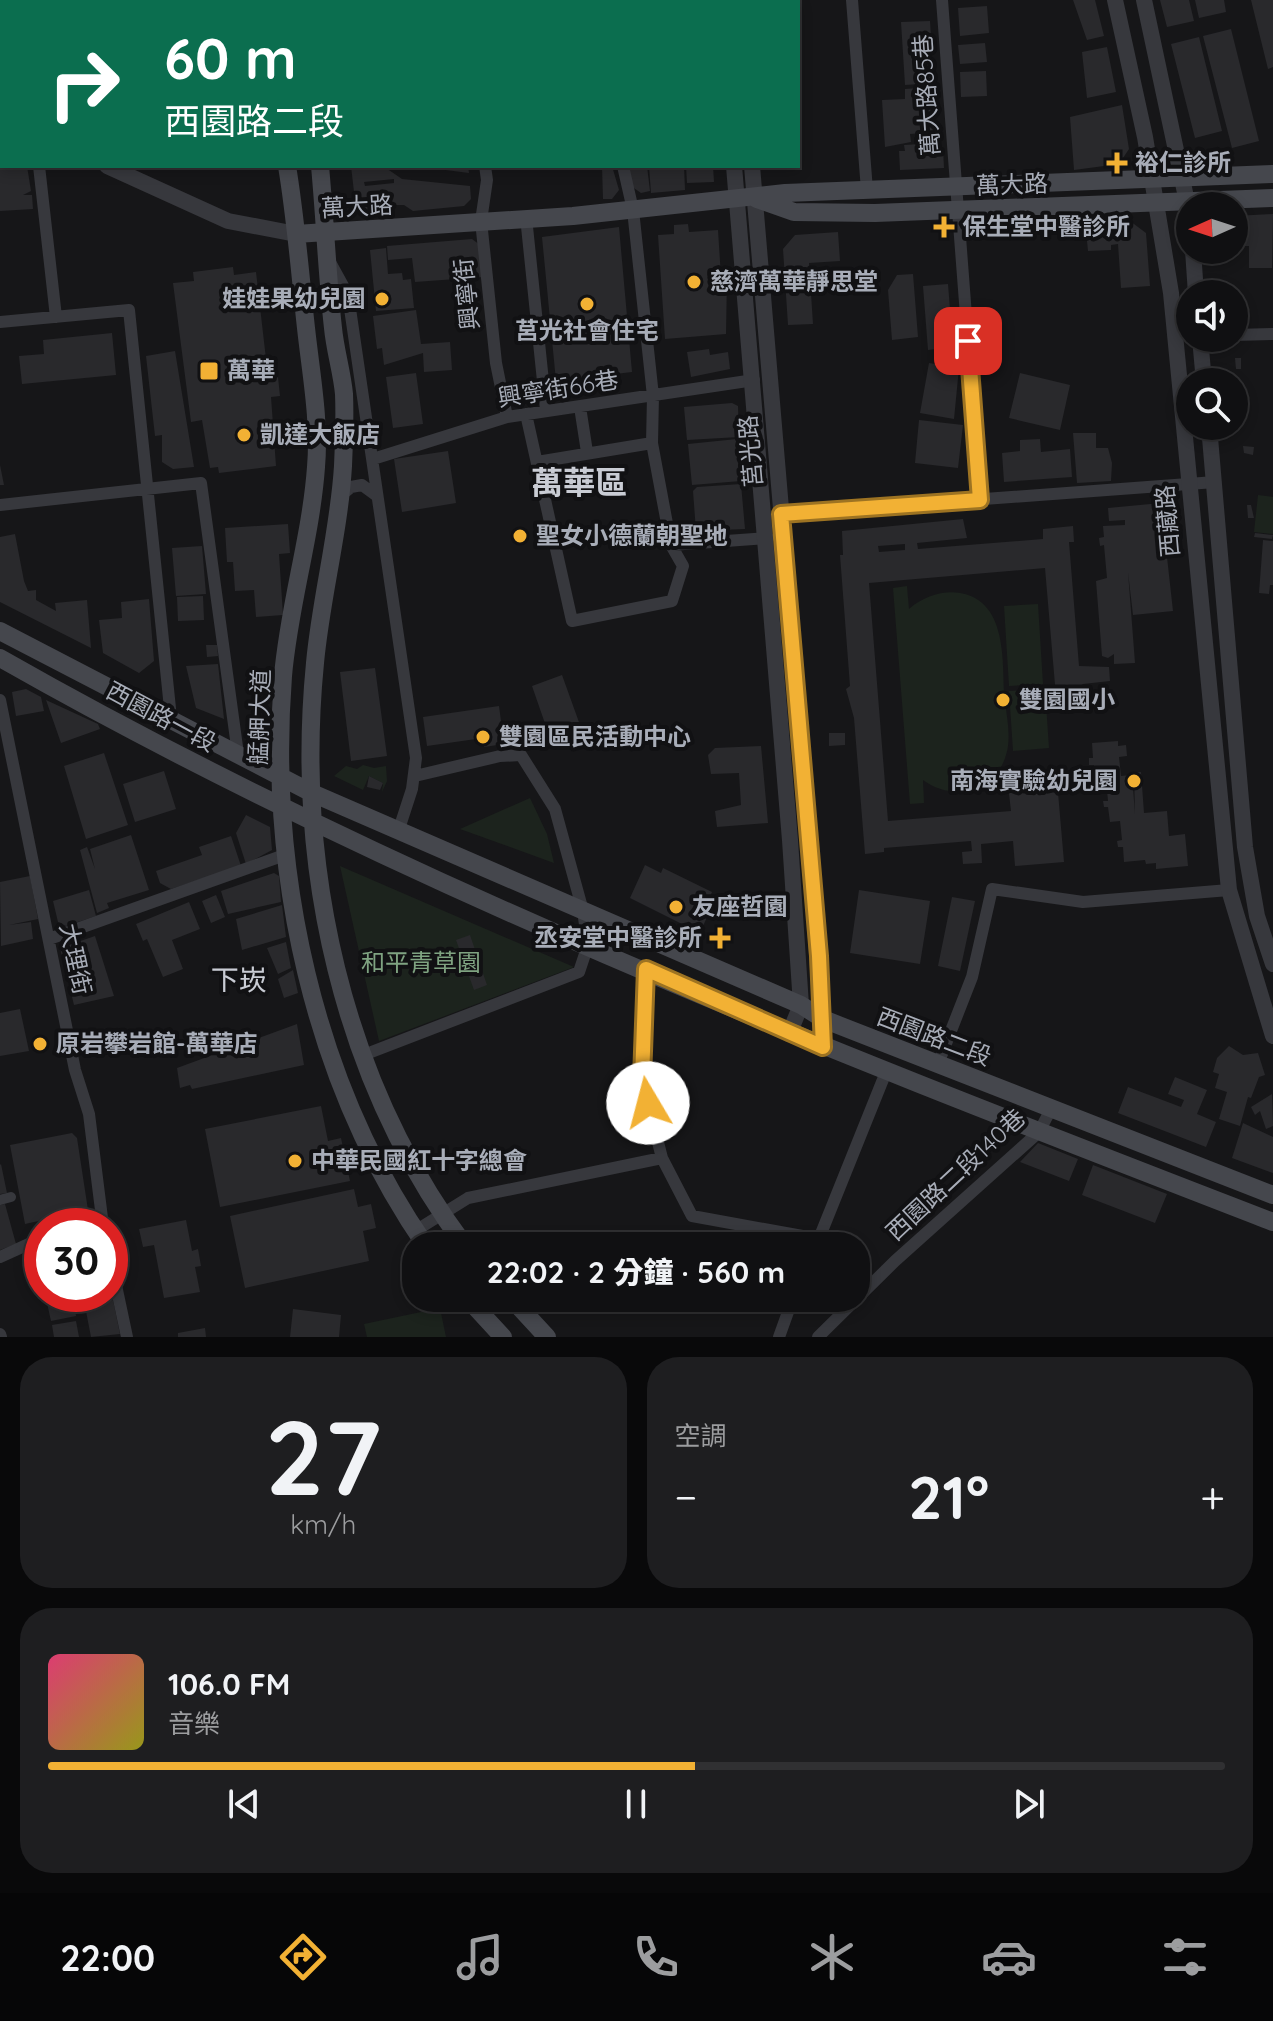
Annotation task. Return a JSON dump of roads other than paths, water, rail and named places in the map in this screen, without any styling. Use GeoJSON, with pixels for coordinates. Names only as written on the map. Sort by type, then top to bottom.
{"type":"FeatureCollection","features":[{"type":"Feature","properties":{"kind":"main road","name":"艋舺大道"},"geometry":{"type":"LineString","coordinates":[[287,168],[317,423],[316,465],[283,673],[282,777],[299,816],[335,966],[361,1056],[409,1159],[454,1232]]}},
{"type":"Feature","properties":{"kind":"main road","name":"艋舺大道"},"geometry":{"type":"LineString","coordinates":[[320,168],[327,232],[326,255],[344,393],[340,496],[315,662],[310,746],[312,793],[299,816],[287,851],[304,960],[342,1091],[417,1232]]}},
{"type":"Feature","properties":{"kind":"main road","name":"萬大路"},"geometry":{"type":"LineString","coordinates":[[296,234],[633,210],[785,193],[1273,174]]}},
{"type":"Feature","properties":{"kind":"main road","name":"萬大路"},"geometry":{"type":"LineString","coordinates":[[1248,201],[1273,198]]}},
{"type":"Feature","properties":{"kind":"main road","name":"萬大路"},"geometry":{"type":"LineString","coordinates":[[746,199],[794,212],[957,211],[1156,203],[1176,207]]}},
{"type":"Feature","properties":{"kind":"main road","name":"西園路一段"},"geometry":{"type":"LineString","coordinates":[[0,631],[282,777]]}},
{"type":"Feature","properties":{"kind":"main road","name":"西園路一段"},"geometry":{"type":"LineString","coordinates":[[0,658],[299,816]]}},
{"type":"Feature","properties":{"kind":"main road","name":"西園路二段"},"geometry":{"type":"LineString","coordinates":[[282,777],[312,793],[801,1005],[823,1019],[1273,1195]]}},
{"type":"Feature","properties":{"kind":"main road","name":"西園路二段"},"geometry":{"type":"LineString","coordinates":[[299,816],[789,1034],[1273,1222]]}},
{"type":"Feature","properties":{"kind":"main road"},"geometry":{"type":"LineString","coordinates":[[480,1312],[503,1337]]}},
{"type":"Feature","properties":{"kind":"main road"},"geometry":{"type":"LineString","coordinates":[[524,1312],[547,1337]]}},
{"type":"Feature","properties":{"kind":"street"},"geometry":{"type":"LineString","coordinates":[[852,0],[867,190]]}},
{"type":"Feature","properties":{"kind":"street","name":"萬大路85巷"},"geometry":{"type":"LineString","coordinates":[[942,0],[980,500]]}},
{"type":"Feature","properties":{"kind":"street","name":"西藏路"},"geometry":{"type":"LineString","coordinates":[[1115,0],[1171,293],[1229,890],[1273,1036]]}},
{"type":"Feature","properties":{"kind":"street"},"geometry":{"type":"LineString","coordinates":[[1144,0],[1185,192]]}},
{"type":"Feature","properties":{"kind":"street"},"geometry":{"type":"LineString","coordinates":[[39,168],[56,317]]}},
{"type":"Feature","properties":{"kind":"street"},"geometry":{"type":"LineString","coordinates":[[111,168],[228,221],[296,234]]}},
{"type":"Feature","properties":{"kind":"street","name":"興寧街"},"geometry":{"type":"LineString","coordinates":[[485,168],[487,180],[481,221],[496,363],[507,417]]}},
{"type":"Feature","properties":{"kind":"street"},"geometry":{"type":"LineString","coordinates":[[526,414],[572,621],[672,601],[683,566],[671,545],[652,443],[653,396],[633,210],[623,168]]}},
{"type":"Feature","properties":{"kind":"street","name":"莒光路"},"geometry":{"type":"LineString","coordinates":[[735,168],[746,199],[781,514],[823,1047]]}},
{"type":"Feature","properties":{"kind":"street","name":"莒光路"},"geometry":{"type":"LineString","coordinates":[[752,168],[746,199],[754,380],[801,1005]]}},
{"type":"Feature","properties":{"kind":"street"},"geometry":{"type":"LineString","coordinates":[[526,217],[546,410]]}},
{"type":"Feature","properties":{"kind":"street"},"geometry":{"type":"LineString","coordinates":[[326,255],[348,295],[416,758],[415,776],[399,829]]}},
{"type":"Feature","properties":{"kind":"street"},"geometry":{"type":"LineString","coordinates":[[0,322],[129,310],[171,718]]}},
{"type":"Feature","properties":{"kind":"street"},"geometry":{"type":"LineString","coordinates":[[1248,335],[1273,334]]}},
{"type":"Feature","properties":{"kind":"street","name":"興寧街66巷"},"geometry":{"type":"LineString","coordinates":[[373,459],[507,417],[754,380]]}},
{"type":"Feature","properties":{"kind":"street"},"geometry":{"type":"LineString","coordinates":[[580,407],[587,452]]}},
{"type":"Feature","properties":{"kind":"street","name":"西藏路"},"geometry":{"type":"LineString","coordinates":[[1210,440],[1245,847],[1257,916],[1273,964]]}},
{"type":"Feature","properties":{"kind":"street"},"geometry":{"type":"LineString","coordinates":[[537,462],[652,443]]}},
{"type":"Feature","properties":{"kind":"street"},"geometry":{"type":"LineString","coordinates":[[781,514],[1215,482]]}},
{"type":"Feature","properties":{"kind":"street"},"geometry":{"type":"LineString","coordinates":[[0,505],[201,483],[238,754]]}},
{"type":"Feature","properties":{"kind":"street"},"geometry":{"type":"LineString","coordinates":[[340,496],[351,487],[362,485],[377,496]]}},
{"type":"Feature","properties":{"kind":"street"},"geometry":{"type":"LineString","coordinates":[[671,545],[768,538]]}},
{"type":"Feature","properties":{"kind":"street","name":"大理街"},"geometry":{"type":"LineString","coordinates":[[0,700],[75,1070],[89,1114],[101,1208]]}},
{"type":"Feature","properties":{"kind":"street"},"geometry":{"type":"LineString","coordinates":[[361,1056],[579,972],[588,945],[583,911],[555,809],[521,755],[500,756],[415,776]]}},
{"type":"Feature","properties":{"kind":"street"},"geometry":{"type":"LineString","coordinates":[[49,939],[279,857],[287,851]]}},
{"type":"Feature","properties":{"kind":"street"},"geometry":{"type":"LineString","coordinates":[[938,1064],[972,977],[992,889],[1083,902],[1229,890]]}},
{"type":"Feature","properties":{"kind":"street"},"geometry":{"type":"LineString","coordinates":[[646,969],[642,1079],[662,1158],[692,1216],[766,1232]]}},
{"type":"Feature","properties":{"kind":"street"},"geometry":{"type":"LineString","coordinates":[[789,1034],[801,1005]]}},
{"type":"Feature","properties":{"kind":"street"},"geometry":{"type":"LineString","coordinates":[[821,1232],[886,1072]]}},
{"type":"Feature","properties":{"kind":"street","name":"西園路二段140巷"},"geometry":{"type":"LineString","coordinates":[[818,1337],[895,1261],[1039,1132],[1051,1109]]}},
{"type":"Feature","properties":{"kind":"street"},"geometry":{"type":"LineString","coordinates":[[426,1232],[468,1198],[662,1158]]}},
{"type":"Feature","properties":{"kind":"street"},"geometry":{"type":"LineString","coordinates":[[0,1257],[24,1246]]}},
{"type":"Feature","properties":{"kind":"street"},"geometry":{"type":"LineString","coordinates":[[122,1312],[127,1337]]}},
{"type":"Feature","properties":{"kind":"street"},"geometry":{"type":"LineString","coordinates":[[779,1337],[788,1312]]}},
{"type":"Feature","properties":{"kind":"place","name":"裕仁診所"},"geometry":{"type":"Point","coordinates":[1117,163]}},
{"type":"Feature","properties":{"kind":"place","name":"保生堂中醫診所"},"geometry":{"type":"Point","coordinates":[944,227]}},
{"type":"Feature","properties":{"kind":"place","name":"慈濟萬華靜思堂"},"geometry":{"type":"Point","coordinates":[694,282]}},
{"type":"Feature","properties":{"kind":"place","name":"娃娃果幼兒園"},"geometry":{"type":"Point","coordinates":[382,299]}},
{"type":"Feature","properties":{"kind":"place","name":"莒光社會住宅"},"geometry":{"type":"Point","coordinates":[587,304]}},
{"type":"Feature","properties":{"kind":"place","name":"萬華"},"geometry":{"type":"Point","coordinates":[209,371]}},
{"type":"Feature","properties":{"kind":"place","name":"凱達大飯店"},"geometry":{"type":"Point","coordinates":[244,435]}},
{"type":"Feature","properties":{"kind":"place","name":"聖女小德蘭朝聖地"},"geometry":{"type":"Point","coordinates":[520,536]}},
{"type":"Feature","properties":{"kind":"place","name":"雙園國小"},"geometry":{"type":"Point","coordinates":[1003,700]}},
{"type":"Feature","properties":{"kind":"place","name":"雙園區民活動中心"},"geometry":{"type":"Point","coordinates":[483,737]}},
{"type":"Feature","properties":{"kind":"place","name":"南海實驗幼兒園"},"geometry":{"type":"Point","coordinates":[1134,781]}},
{"type":"Feature","properties":{"kind":"place","name":"友座哲園"},"geometry":{"type":"Point","coordinates":[676,907]}},
{"type":"Feature","properties":{"kind":"place","name":"丞安堂中醫診所"},"geometry":{"type":"Point","coordinates":[720,938]}},
{"type":"Feature","properties":{"kind":"place","name":"原岩攀岩館-萬華店"},"geometry":{"type":"Point","coordinates":[40,1044]}},
{"type":"Feature","properties":{"kind":"place","name":"中華民國紅十字總會"},"geometry":{"type":"Point","coordinates":[295,1161]}},
{"type":"Feature","properties":{"kind":"district","name":"萬華區"},"geometry":{"type":"Point","coordinates":[579,483]}},
{"type":"Feature","properties":{"kind":"district","name":"下崁"},"geometry":{"type":"Point","coordinates":[239,980]}},
{"type":"Feature","properties":{"kind":"park label","name":"和平青草園"},"geometry":{"type":"Point","coordinates":[421,963]}}]}
